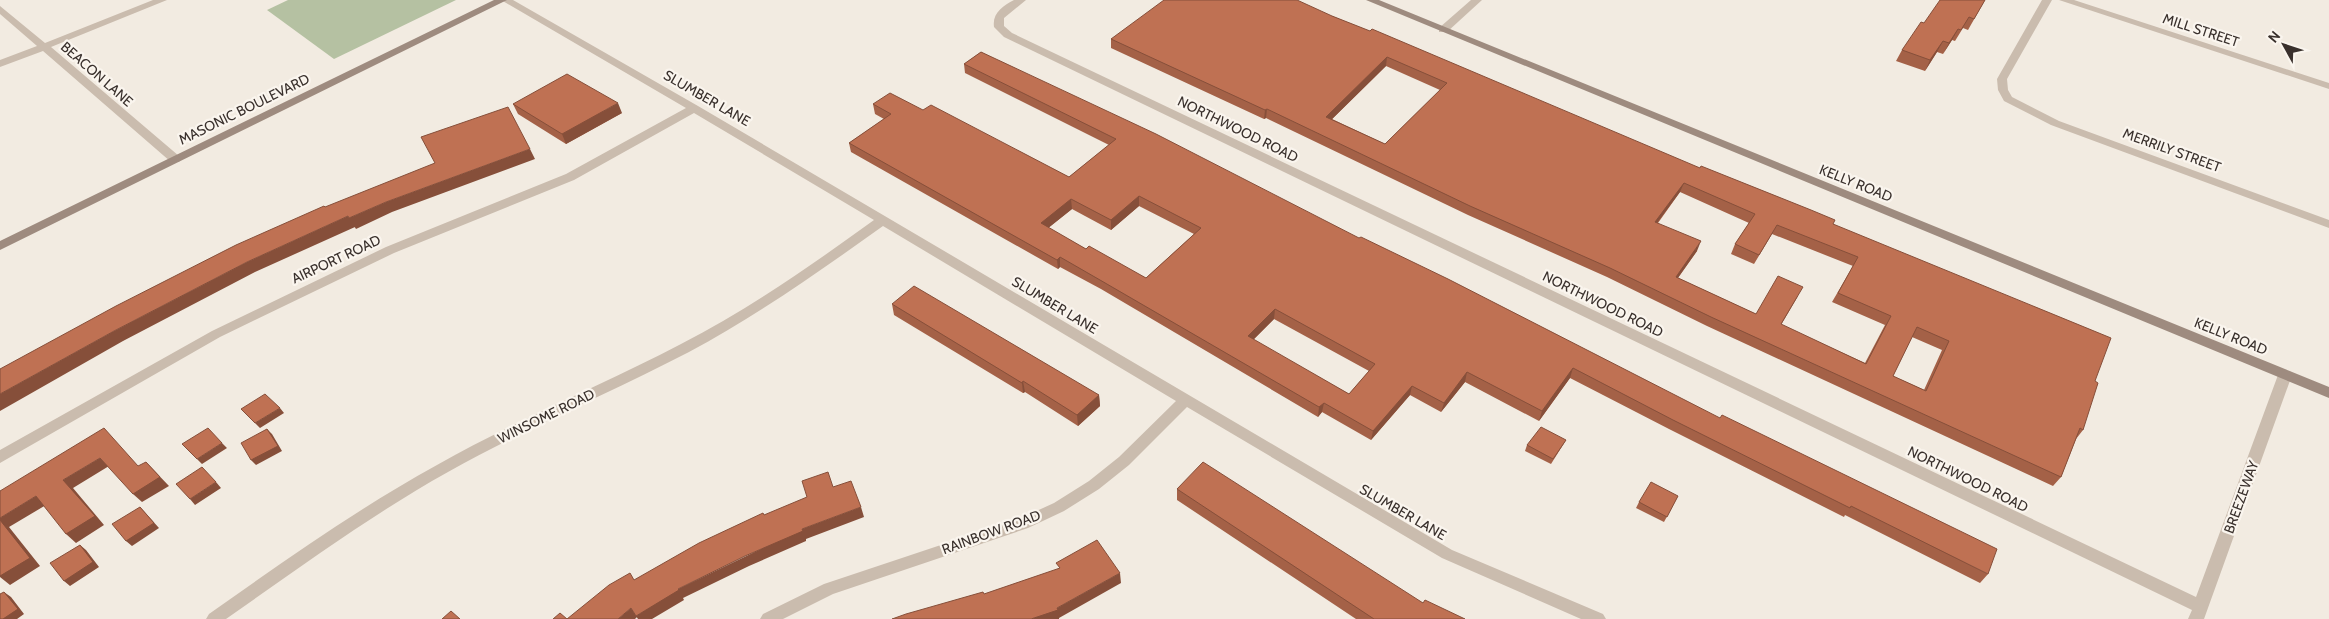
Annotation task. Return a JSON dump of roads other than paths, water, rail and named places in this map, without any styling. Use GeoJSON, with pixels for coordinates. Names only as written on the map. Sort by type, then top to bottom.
{"type":"FeatureCollection","features":[{"type":"Feature","properties":{"kind":"street"},"geometry":{"type":"LineString","coordinates":[[0,64],[162,0]]}},
{"type":"Feature","properties":{"kind":"street","name":"MASONIC BOULEVARD"},"geometry":{"type":"LineString","coordinates":[[0,246],[502,0]]}},
{"type":"Feature","properties":{"kind":"street","name":"SLUMBER LANE"},"geometry":{"type":"LineString","coordinates":[[506,0],[694,108],[1447,554],[1598,619]]}},
{"type":"Feature","properties":{"kind":"street","name":"NORTHWOOD ROAD"},"geometry":{"type":"LineString","coordinates":[[1021,0],[1001,14],[998,23],[1002,31],[1008,35],[2198,613]]}},
{"type":"Feature","properties":{"kind":"street","name":"KELLY ROAD"},"geometry":{"type":"LineString","coordinates":[[1371,0],[2329,393]]}},
{"type":"Feature","properties":{"kind":"street"},"geometry":{"type":"LineString","coordinates":[[1444,30],[1477,0]]}},
{"type":"Feature","properties":{"kind":"street","name":"MERRILY STREET"},"geometry":{"type":"LineString","coordinates":[[2047,0],[2002,79],[2003,90],[2008,99],[2026,110],[2063,126],[2329,224]]}},
{"type":"Feature","properties":{"kind":"street","name":"MILL STREET"},"geometry":{"type":"LineString","coordinates":[[2064,0],[2329,86]]}},
{"type":"Feature","properties":{"kind":"street","name":"BEACON LANE"},"geometry":{"type":"LineString","coordinates":[[0,9],[175,160]]}},
{"type":"Feature","properties":{"kind":"street","name":"AIRPORT ROAD"},"geometry":{"type":"LineString","coordinates":[[0,457],[184,353],[276,304],[390,250],[570,177],[694,108]]}},
{"type":"Feature","properties":{"kind":"street","name":"WINSOME ROAD"},"geometry":{"type":"LineString","coordinates":[[214,619],[374,510],[442,469],[534,420],[667,358],[722,328],[772,298],[883,220]]}},
{"type":"Feature","properties":{"kind":"street","name":"BREEZEWAY"},"geometry":{"type":"LineString","coordinates":[[2198,613],[2285,375]]}},
{"type":"Feature","properties":{"kind":"street","name":"RAINBOW ROAD"},"geometry":{"type":"LineString","coordinates":[[768,619],[829,590],[1023,524],[1059,507],[1094,485],[1124,461],[1186,400]]}}]}
